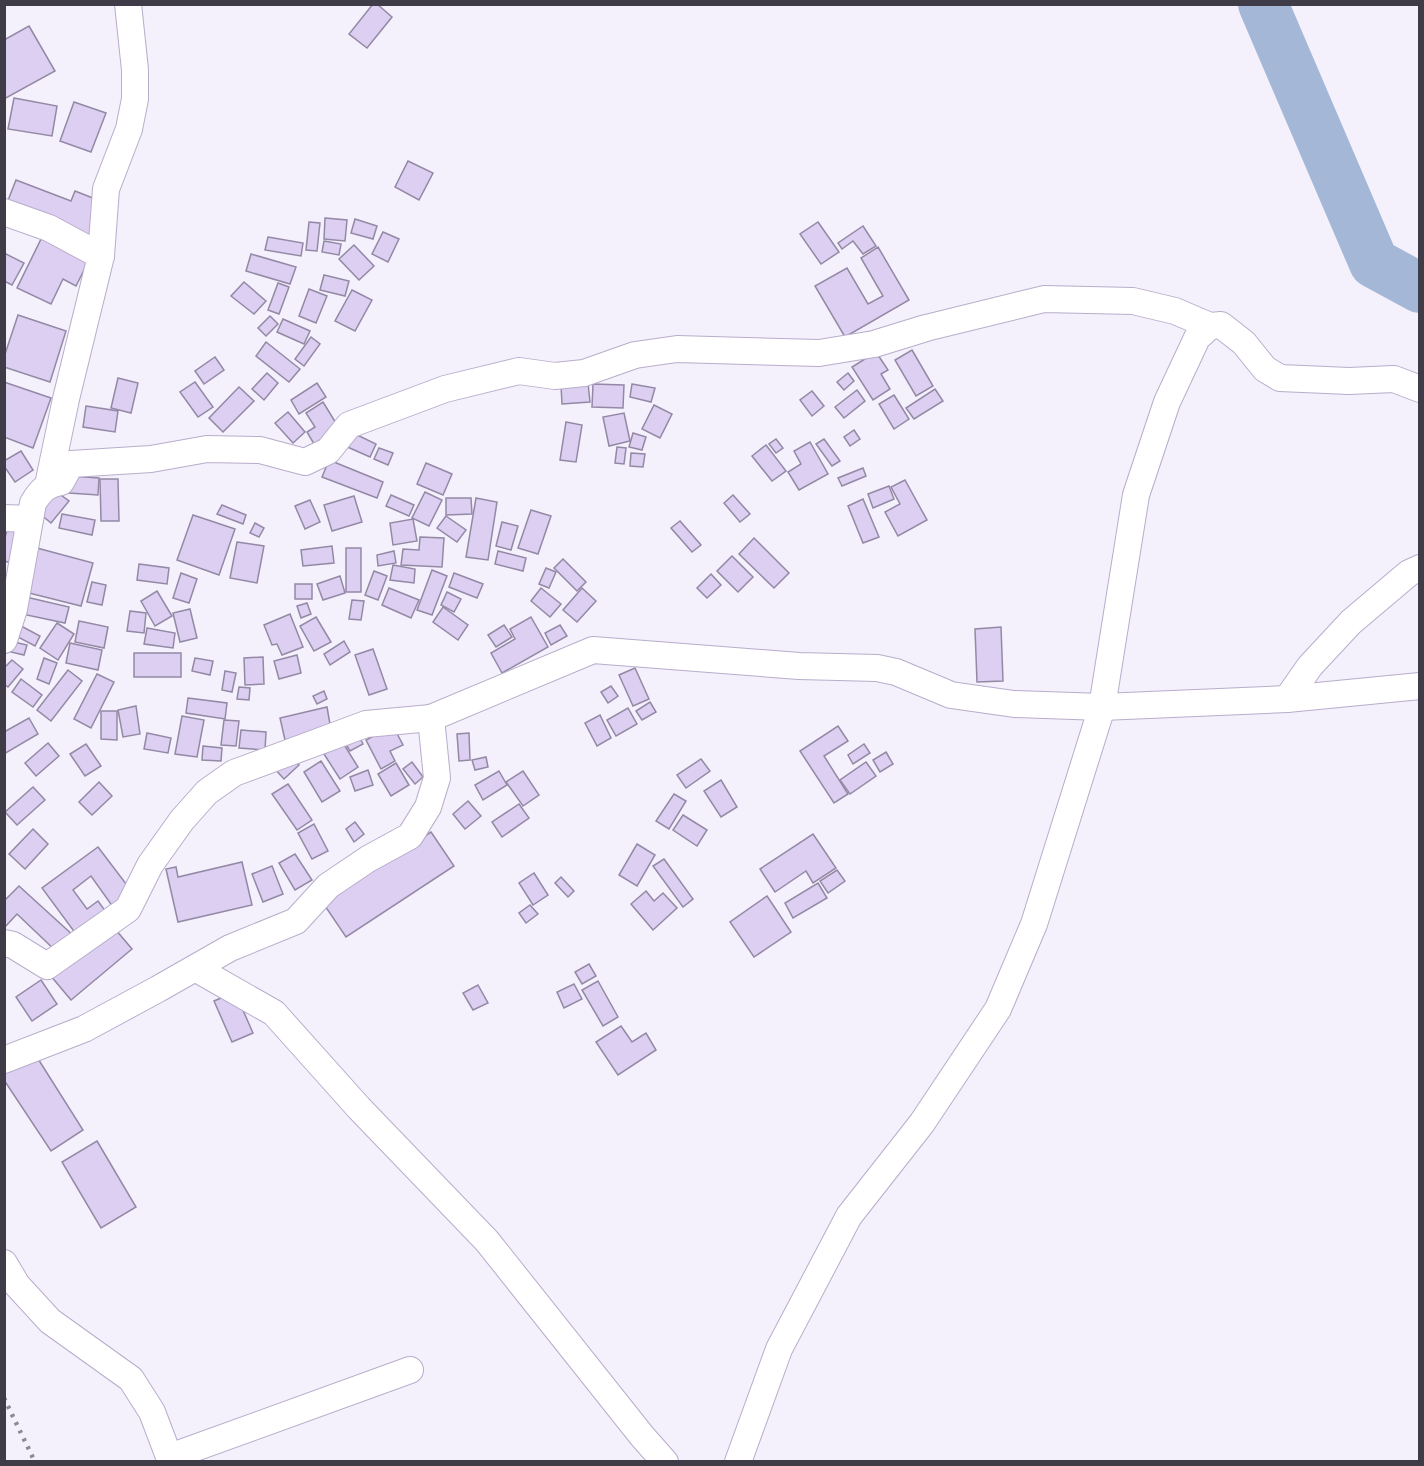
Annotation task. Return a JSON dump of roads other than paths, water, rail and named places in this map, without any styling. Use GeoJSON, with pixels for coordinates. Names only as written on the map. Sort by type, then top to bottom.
{"type":"FeatureCollection","features":[{"type":"Feature","properties":{"kind":"street"},"geometry":{"type":"LineString","coordinates":[[48,485],[66,399],[101,256],[106,189],[129,129],[135,99],[135,70],[128,4]]}},
{"type":"Feature","properties":{"kind":"street"},"geometry":{"type":"LineString","coordinates":[[4,212],[49,228],[101,256]]}},
{"type":"Feature","properties":{"kind":"street"},"geometry":{"type":"LineString","coordinates":[[4,640],[14,609],[33,503],[48,485],[61,482],[71,464],[151,459],[207,449],[260,450],[305,462],[328,451],[349,425],[445,389],[519,371],[555,376],[584,373],[635,354],[677,349],[819,353],[874,344],[926,328],[1044,299],[1133,301],[1175,311],[1210,326],[1221,325],[1244,343],[1265,369],[1280,378],[1349,381],[1394,379],[1419,388]]}},
{"type":"Feature","properties":{"kind":"street"},"geometry":{"type":"LineString","coordinates":[[738,1461],[779,1349],[849,1216],[922,1123],[998,1009],[1034,924],[1102,707],[1136,495],[1167,402],[1197,338],[1210,326]]}},
{"type":"Feature","properties":{"kind":"street"},"geometry":{"type":"LineString","coordinates":[[4,518],[30,519]]}},
{"type":"Feature","properties":{"kind":"street"},"geometry":{"type":"LineString","coordinates":[[1287,699],[1310,666],[1351,622],[1409,573],[1419,568]]}},
{"type":"Feature","properties":{"kind":"street"},"geometry":{"type":"LineString","coordinates":[[4,943],[13,945],[47,966],[128,909],[150,865],[182,820],[207,792],[234,773],[366,724],[431,718],[593,650],[799,666],[877,668],[896,672],[951,695],[1014,704],[1102,707],[1287,699],[1419,686]]}},
{"type":"Feature","properties":{"kind":"street"},"geometry":{"type":"LineString","coordinates":[[4,1060],[84,1029],[230,948],[296,921],[328,886],[368,859],[410,836],[428,807],[437,778],[431,718]]}},
{"type":"Feature","properties":{"kind":"street"},"geometry":{"type":"LineString","coordinates":[[195,968],[274,1013],[359,1108],[487,1241],[642,1436],[665,1461]]}},
{"type":"Feature","properties":{"kind":"street"},"geometry":{"type":"LineString","coordinates":[[4,1263],[17,1285],[50,1321],[131,1379],[152,1412],[171,1459],[410,1370]]}},
{"type":"Feature","properties":{"kind":"waterway"},"geometry":{"type":"LineString","coordinates":[[1263,4],[1374,263],[1420,288]]}},
{"type":"Feature","properties":{"kind":"railway"},"geometry":{"type":"LineString","coordinates":[[4,1398],[35,1462]]}}]}
